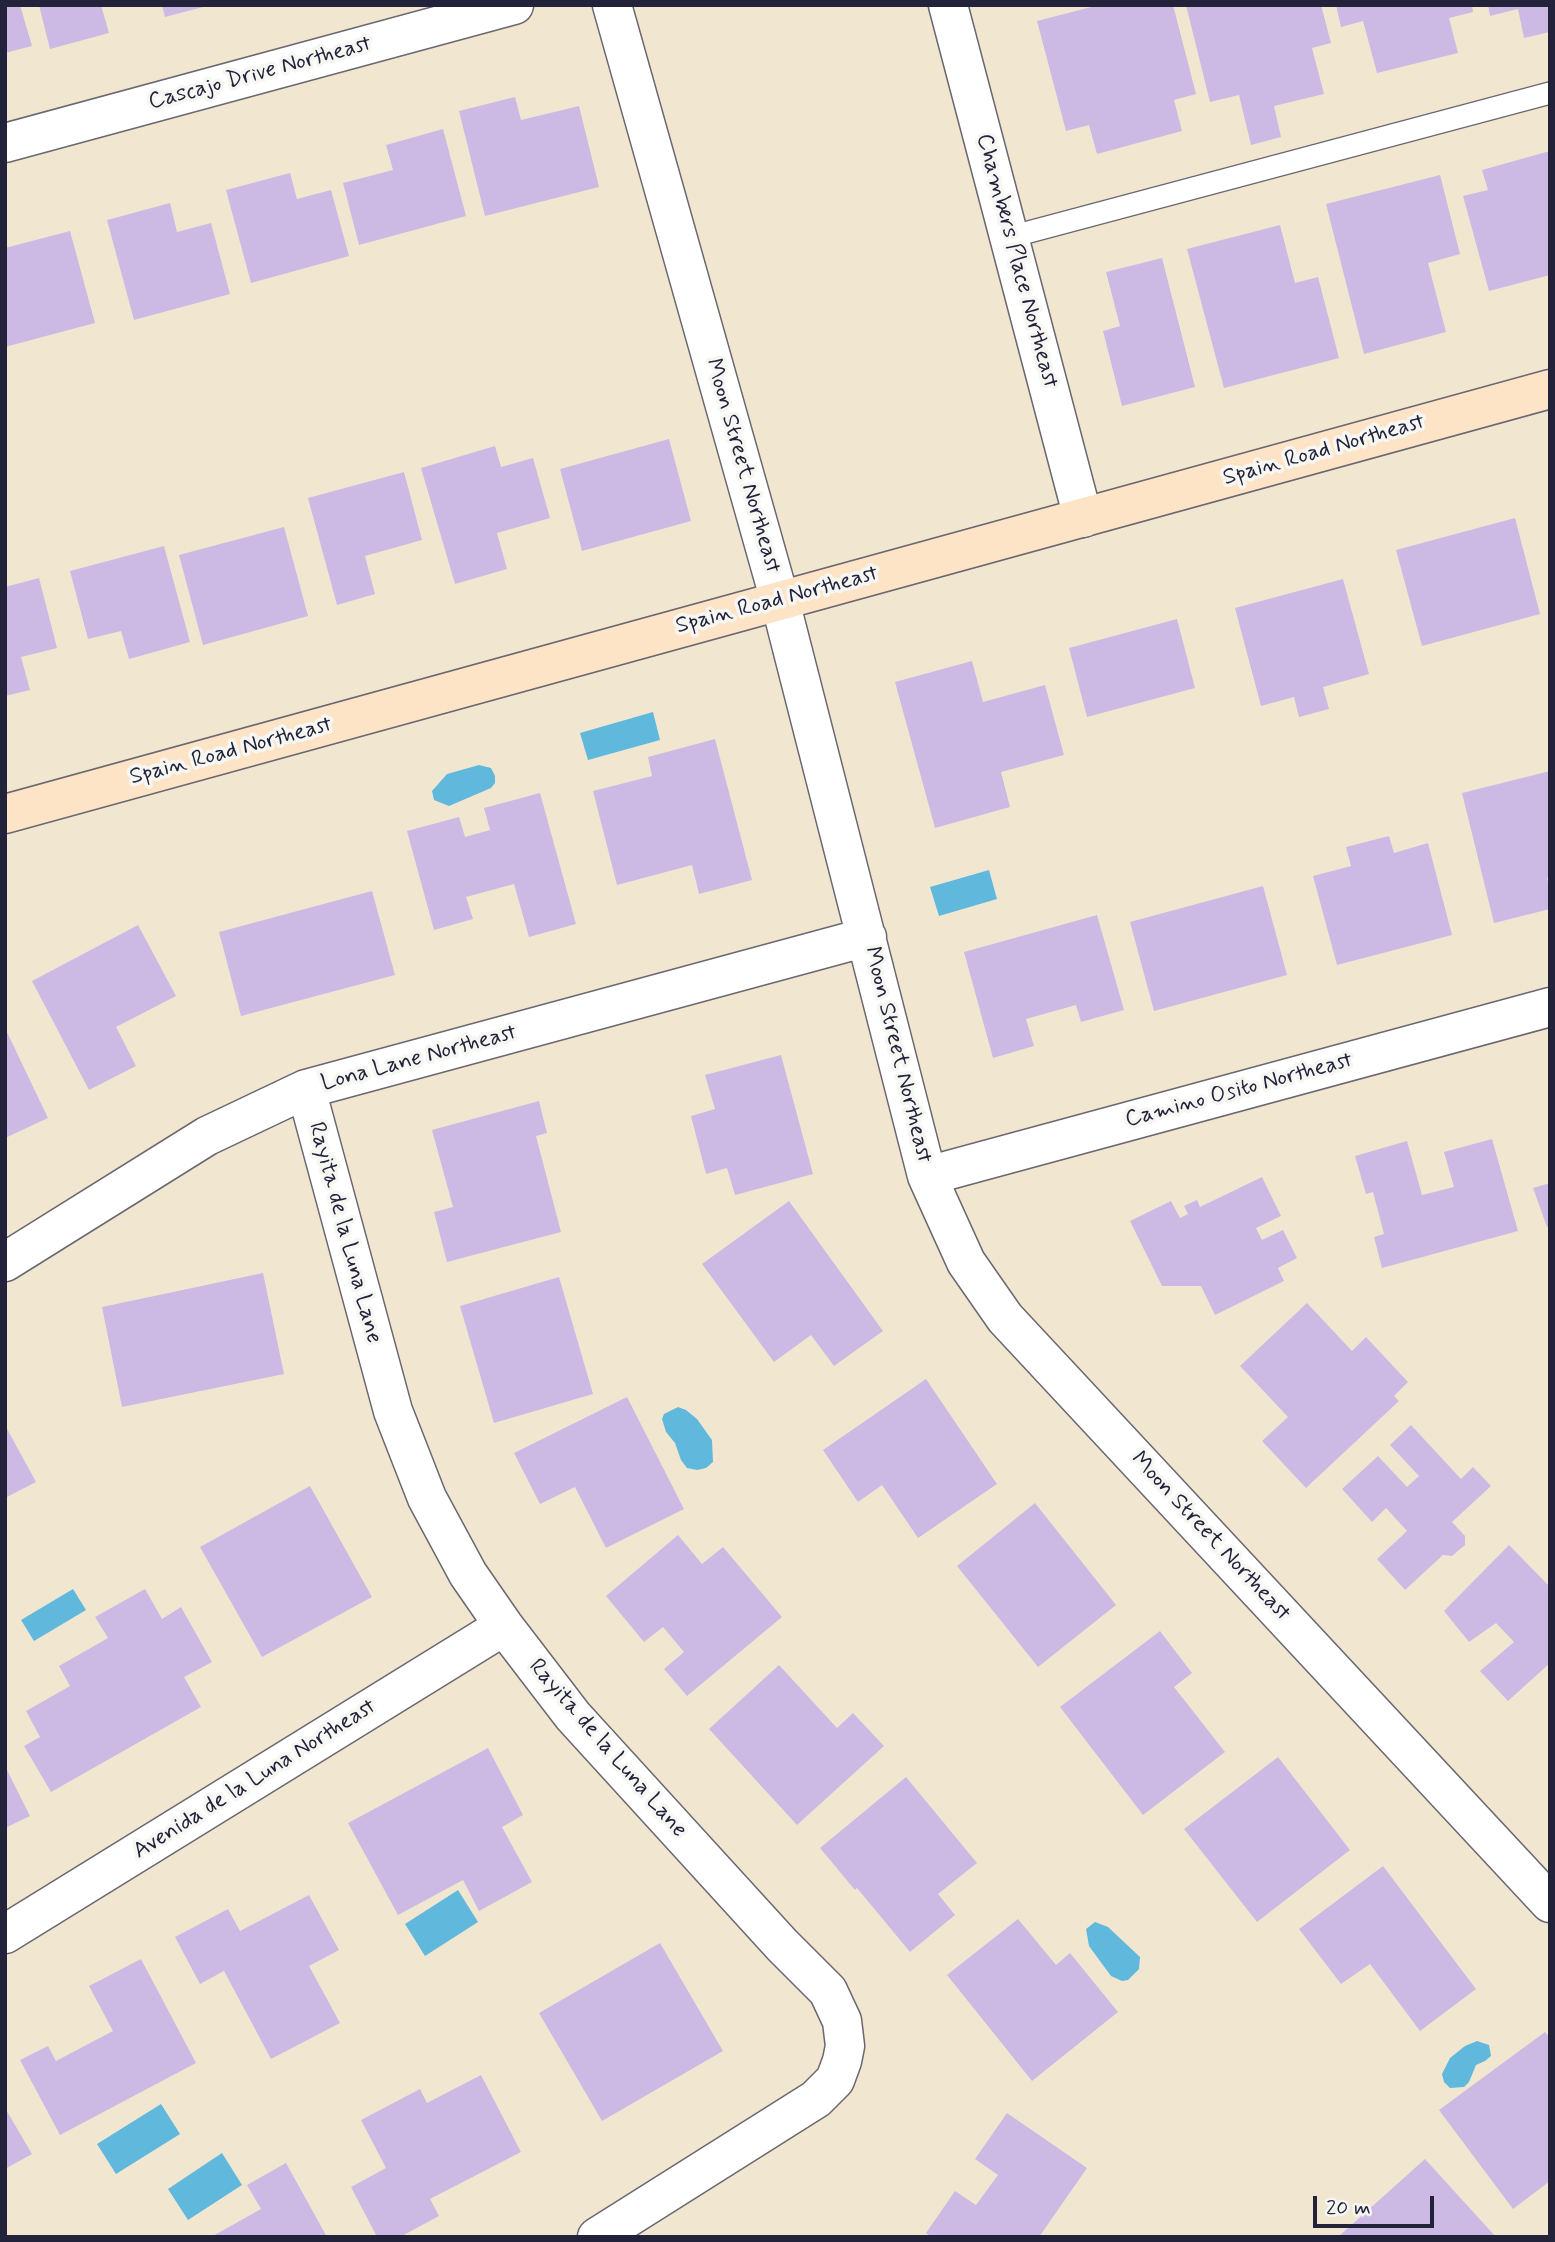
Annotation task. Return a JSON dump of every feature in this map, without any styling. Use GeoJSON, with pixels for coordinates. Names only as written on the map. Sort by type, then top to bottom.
{"type":"FeatureCollection","features":[{"type":"Feature","properties":{"kind":"street","name":"Cascajo Drive Northeast"},"geometry":{"type":"LineString","coordinates":[[5,143],[514,5]]}},
{"type":"Feature","properties":{"kind":"street","name":"Moon Street Northeast"},"geometry":{"type":"LineString","coordinates":[[612,5],[780,601],[927,1175],[966,1262],[1005,1318],[1550,1903]]}},
{"type":"Feature","properties":{"kind":"street","name":"Chambers Place Northeast"},"geometry":{"type":"LineString","coordinates":[[948,5],[1083,518]]}},
{"type":"Feature","properties":{"kind":"street","name":"Spain Road Northeast"},"geometry":{"type":"LineString","coordinates":[[5,814],[1550,389]]}},
{"type":"Feature","properties":{"kind":"street","name":"Lona Lane Northeast"},"geometry":{"type":"LineString","coordinates":[[5,1262],[207,1136],[306,1089],[867,937]]}},
{"type":"Feature","properties":{"kind":"street","name":"Camino Osito Northeast"},"geometry":{"type":"LineString","coordinates":[[927,1175],[1550,1007]]}},
{"type":"Feature","properties":{"kind":"street","name":"Rayita de la Luna Lane"},"geometry":{"type":"LineString","coordinates":[[306,1089],[393,1411],[427,1498],[468,1574],[573,1716],[773,1935],[828,1991],[842,2021],[845,2046],[842,2061],[835,2080],[816,2099],[597,2237]]}},
{"type":"Feature","properties":{"kind":"street","name":"Avenida de la Luna Northeast"},"geometry":{"type":"LineString","coordinates":[[5,1934],[504,1626]]}},
{"type":"Feature","properties":{"kind":"lane"},"geometry":{"type":"LineString","coordinates":[[1010,237],[1550,93]]}},
{"type":"Feature","properties":{"kind":"water"},"geometry":{"type":"Polygon","coordinates":[[[653,712],[660,740],[588,760],[580,733],[653,712]]]}},
{"type":"Feature","properties":{"kind":"water"},"geometry":{"type":"Polygon","coordinates":[[[479,765],[491,768],[495,783],[491,788],[449,806],[434,800],[432,791],[447,774],[479,765]]]}},
{"type":"Feature","properties":{"kind":"water"},"geometry":{"type":"Polygon","coordinates":[[[989,870],[997,899],[939,916],[930,887],[989,870]]]}},
{"type":"Feature","properties":{"kind":"water"},"geometry":{"type":"Polygon","coordinates":[[[678,1407],[697,1419],[712,1440],[713,1462],[706,1468],[687,1468],[675,1443],[666,1432],[662,1419],[664,1414],[678,1407]]]}},
{"type":"Feature","properties":{"kind":"water"},"geometry":{"type":"Polygon","coordinates":[[[73,1589],[86,1610],[34,1641],[21,1620],[73,1589]]]}},
{"type":"Feature","properties":{"kind":"water"},"geometry":{"type":"Polygon","coordinates":[[[458,1890],[478,1922],[425,1956],[405,1924],[458,1890]]]}},
{"type":"Feature","properties":{"kind":"water"},"geometry":{"type":"Polygon","coordinates":[[[1095,1922],[1108,1927],[1140,1957],[1139,1969],[1128,1980],[1122,1981],[1111,1976],[1089,1946],[1086,1929],[1095,1922]]]}},
{"type":"Feature","properties":{"kind":"water"},"geometry":{"type":"Polygon","coordinates":[[[1477,2041],[1489,2045],[1491,2056],[1476,2065],[1464,2087],[1450,2088],[1444,2082],[1442,2074],[1450,2058],[1465,2046],[1477,2041]]]}},
{"type":"Feature","properties":{"kind":"water"},"geometry":{"type":"Polygon","coordinates":[[[161,2104],[180,2134],[116,2174],[97,2144],[161,2104]]]}},
{"type":"Feature","properties":{"kind":"water"},"geometry":{"type":"Polygon","coordinates":[[[222,2153],[242,2185],[188,2220],[168,2189],[222,2153]]]}},
{"type":"Feature","properties":{"kind":"building"},"geometry":{"type":"Polygon","coordinates":[[[5,5],[20,5],[32,46],[5,53],[5,5]]]}},
{"type":"Feature","properties":{"kind":"building"},"geometry":{"type":"Polygon","coordinates":[[[39,5],[101,5],[109,33],[50,49],[39,5]]]}},
{"type":"Feature","properties":{"kind":"building"},"geometry":{"type":"Polygon","coordinates":[[[162,5],[207,5],[207,6],[165,17],[162,5]]]}},
{"type":"Feature","properties":{"kind":"building"},"geometry":{"type":"Polygon","coordinates":[[[1099,5],[1173,5],[1196,94],[1174,100],[1182,131],[1097,154],[1089,125],[1066,131],[1037,21],[1099,5]]]}},
{"type":"Feature","properties":{"kind":"building"},"geometry":{"type":"Polygon","coordinates":[[[1186,5],[1321,5],[1331,43],[1312,48],[1324,94],[1274,106],[1281,137],[1251,145],[1239,95],[1210,102],[1186,5]]]}},
{"type":"Feature","properties":{"kind":"building"},"geometry":{"type":"Polygon","coordinates":[[[1336,5],[1472,5],[1473,12],[1449,18],[1458,53],[1377,73],[1363,21],[1341,27],[1336,5]]]}},
{"type":"Feature","properties":{"kind":"building"},"geometry":{"type":"Polygon","coordinates":[[[1488,5],[1550,5],[1550,32],[1524,38],[1518,9],[1490,16],[1488,5]]]}},
{"type":"Feature","properties":{"kind":"building"},"geometry":{"type":"Polygon","coordinates":[[[515,97],[521,120],[579,106],[599,187],[485,216],[459,111],[515,97]]]}},
{"type":"Feature","properties":{"kind":"building"},"geometry":{"type":"Polygon","coordinates":[[[443,129],[466,216],[359,245],[343,183],[393,170],[386,145],[443,129]]]}},
{"type":"Feature","properties":{"kind":"building"},"geometry":{"type":"Polygon","coordinates":[[[1550,151],[1550,275],[1489,291],[1463,196],[1488,190],[1482,170],[1550,151]]]}},
{"type":"Feature","properties":{"kind":"building"},"geometry":{"type":"Polygon","coordinates":[[[290,173],[297,199],[331,190],[349,256],[251,283],[226,190],[290,173]]]}},
{"type":"Feature","properties":{"kind":"building"},"geometry":{"type":"Polygon","coordinates":[[[1440,175],[1460,254],[1428,263],[1446,332],[1364,354],[1326,204],[1440,175]]]}},
{"type":"Feature","properties":{"kind":"building"},"geometry":{"type":"Polygon","coordinates":[[[170,203],[177,232],[211,223],[230,294],[134,320],[107,220],[170,203]]]}},
{"type":"Feature","properties":{"kind":"building"},"geometry":{"type":"Polygon","coordinates":[[[1280,225],[1295,283],[1318,277],[1339,358],[1224,388],[1187,249],[1280,225]]]}},
{"type":"Feature","properties":{"kind":"building"},"geometry":{"type":"Polygon","coordinates":[[[70,231],[95,323],[5,347],[5,248],[70,231]]]}},
{"type":"Feature","properties":{"kind":"building"},"geometry":{"type":"Polygon","coordinates":[[[1162,258],[1195,387],[1122,406],[1103,331],[1120,326],[1106,272],[1162,258]]]}},
{"type":"Feature","properties":{"kind":"building"},"geometry":{"type":"Polygon","coordinates":[[[669,439],[691,521],[582,551],[560,469],[669,439]]]}},
{"type":"Feature","properties":{"kind":"building"},"geometry":{"type":"Polygon","coordinates":[[[495,446],[501,467],[533,458],[550,518],[497,533],[507,569],[455,584],[421,468],[495,446]]]}},
{"type":"Feature","properties":{"kind":"building"},"geometry":{"type":"Polygon","coordinates":[[[404,472],[422,540],[365,556],[375,594],[337,605],[308,498],[404,472]]]}},
{"type":"Feature","properties":{"kind":"building"},"geometry":{"type":"Polygon","coordinates":[[[1515,518],[1540,614],[1422,646],[1396,550],[1515,518]]]}},
{"type":"Feature","properties":{"kind":"building"},"geometry":{"type":"Polygon","coordinates":[[[284,527],[308,616],[203,645],[179,555],[284,527]]]}},
{"type":"Feature","properties":{"kind":"building"},"geometry":{"type":"Polygon","coordinates":[[[164,546],[190,642],[129,659],[121,631],[88,639],[70,571],[164,546]]]}},
{"type":"Feature","properties":{"kind":"building"},"geometry":{"type":"Polygon","coordinates":[[[39,578],[57,648],[21,657],[30,690],[5,696],[5,587],[39,578]]]}},
{"type":"Feature","properties":{"kind":"building"},"geometry":{"type":"Polygon","coordinates":[[[1343,579],[1369,674],[1323,687],[1329,709],[1299,717],[1294,697],[1261,706],[1235,608],[1343,579]]]}},
{"type":"Feature","properties":{"kind":"building"},"geometry":{"type":"Polygon","coordinates":[[[1177,619],[1195,688],[1087,717],[1069,648],[1177,619]]]}},
{"type":"Feature","properties":{"kind":"building"},"geometry":{"type":"Polygon","coordinates":[[[972,661],[983,702],[1045,685],[1064,755],[1001,772],[1010,807],[935,828],[895,682],[972,661]]]}},
{"type":"Feature","properties":{"kind":"building"},"geometry":{"type":"Polygon","coordinates":[[[715,739],[752,880],[699,894],[692,865],[617,885],[593,791],[652,776],[648,757],[715,739]]]}},
{"type":"Feature","properties":{"kind":"building"},"geometry":{"type":"Polygon","coordinates":[[[1550,771],[1550,877],[1547,878],[1550,909],[1494,923],[1462,793],[1550,771]]]}},
{"type":"Feature","properties":{"kind":"building"},"geometry":{"type":"Polygon","coordinates":[[[540,793],[576,924],[529,937],[514,884],[466,897],[473,919],[434,930],[407,831],[459,817],[465,837],[490,830],[484,808],[540,793]]]}},
{"type":"Feature","properties":{"kind":"building"},"geometry":{"type":"Polygon","coordinates":[[[1389,836],[1394,853],[1428,843],[1452,935],[1337,965],[1313,876],[1351,866],[1346,847],[1389,836]]]}},
{"type":"Feature","properties":{"kind":"building"},"geometry":{"type":"Polygon","coordinates":[[[1263,886],[1287,975],[1154,1011],[1130,922],[1263,886]]]}},
{"type":"Feature","properties":{"kind":"building"},"geometry":{"type":"Polygon","coordinates":[[[372,891],[395,975],[241,1016],[219,932],[372,891]]]}},
{"type":"Feature","properties":{"kind":"building"},"geometry":{"type":"Polygon","coordinates":[[[1097,915],[1124,1010],[1081,1022],[1076,1005],[1026,1019],[1034,1046],[993,1058],[964,952],[1097,915]]]}},
{"type":"Feature","properties":{"kind":"building"},"geometry":{"type":"Polygon","coordinates":[[[138,925],[176,996],[116,1027],[136,1066],[89,1090],[32,981],[138,925]]]}},
{"type":"Feature","properties":{"kind":"building"},"geometry":{"type":"Polygon","coordinates":[[[5,1028],[48,1118],[5,1138],[5,1028]]]}},
{"type":"Feature","properties":{"kind":"building"},"geometry":{"type":"Polygon","coordinates":[[[781,1055],[813,1174],[735,1195],[727,1168],[706,1174],[691,1116],[715,1109],[705,1075],[781,1055]]]}},
{"type":"Feature","properties":{"kind":"building"},"geometry":{"type":"Polygon","coordinates":[[[539,1101],[547,1133],[536,1136],[561,1232],[447,1262],[434,1212],[453,1207],[432,1130],[539,1101]]]}},
{"type":"Feature","properties":{"kind":"building"},"geometry":{"type":"Polygon","coordinates":[[[1492,1139],[1518,1231],[1382,1268],[1374,1237],[1384,1234],[1373,1192],[1366,1194],[1355,1156],[1407,1141],[1422,1195],[1454,1187],[1444,1152],[1492,1139]]]}},
{"type":"Feature","properties":{"kind":"building"},"geometry":{"type":"Polygon","coordinates":[[[1262,1177],[1281,1216],[1256,1228],[1262,1240],[1283,1230],[1297,1258],[1278,1268],[1284,1281],[1215,1315],[1201,1286],[1162,1286],[1130,1221],[1171,1201],[1180,1218],[1188,1214],[1184,1206],[1197,1200],[1200,1207],[1262,1177]]]}},
{"type":"Feature","properties":{"kind":"building"},"geometry":{"type":"Polygon","coordinates":[[[1550,1183],[1550,1226],[1547,1227],[1533,1188],[1550,1183]]]}},
{"type":"Feature","properties":{"kind":"building"},"geometry":{"type":"Polygon","coordinates":[[[789,1201],[883,1331],[834,1366],[811,1335],[774,1362],[702,1264],[789,1201]]]}},
{"type":"Feature","properties":{"kind":"building"},"geometry":{"type":"Polygon","coordinates":[[[263,1273],[284,1374],[122,1407],[102,1307],[263,1273]]]}},
{"type":"Feature","properties":{"kind":"building"},"geometry":{"type":"Polygon","coordinates":[[[559,1277],[593,1394],[494,1423],[460,1306],[559,1277]]]}},
{"type":"Feature","properties":{"kind":"building"},"geometry":{"type":"Polygon","coordinates":[[[1307,1303],[1352,1351],[1366,1337],[1408,1382],[1394,1396],[1399,1401],[1306,1488],[1262,1441],[1288,1417],[1240,1366],[1307,1303]]]}},
{"type":"Feature","properties":{"kind":"building"},"geometry":{"type":"Polygon","coordinates":[[[926,1379],[997,1484],[918,1538],[882,1485],[858,1502],[823,1450],[926,1379]]]}},
{"type":"Feature","properties":{"kind":"building"},"geometry":{"type":"Polygon","coordinates":[[[627,1397],[684,1509],[606,1548],[575,1487],[540,1504],[514,1453],[627,1397]]]}},
{"type":"Feature","properties":{"kind":"building"},"geometry":{"type":"Polygon","coordinates":[[[5,1425],[36,1482],[5,1498],[5,1425]]]}},
{"type":"Feature","properties":{"kind":"building"},"geometry":{"type":"Polygon","coordinates":[[[1411,1425],[1461,1479],[1473,1467],[1491,1486],[1452,1522],[1465,1536],[1465,1545],[1452,1556],[1443,1555],[1405,1590],[1377,1559],[1407,1531],[1386,1508],[1372,1522],[1342,1489],[1378,1456],[1407,1487],[1419,1476],[1390,1445],[1411,1425]]]}},
{"type":"Feature","properties":{"kind":"building"},"geometry":{"type":"Polygon","coordinates":[[[310,1486],[372,1597],[262,1657],[200,1547],[310,1486]]]}},
{"type":"Feature","properties":{"kind":"building"},"geometry":{"type":"Polygon","coordinates":[[[1035,1503],[1116,1605],[1038,1667],[957,1566],[1035,1503]]]}},
{"type":"Feature","properties":{"kind":"building"},"geometry":{"type":"Polygon","coordinates":[[[678,1535],[702,1564],[723,1547],[782,1617],[687,1696],[664,1669],[684,1652],[663,1627],[644,1642],[606,1596],[678,1535]]]}},
{"type":"Feature","properties":{"kind":"building"},"geometry":{"type":"Polygon","coordinates":[[[1509,1545],[1550,1587],[1550,1663],[1508,1701],[1480,1671],[1514,1642],[1496,1623],[1469,1642],[1444,1611],[1509,1545]]]}},
{"type":"Feature","properties":{"kind":"building"},"geometry":{"type":"Polygon","coordinates":[[[145,1589],[162,1619],[181,1607],[212,1662],[184,1677],[201,1707],[51,1792],[24,1746],[40,1737],[26,1711],[70,1686],[59,1666],[108,1638],[95,1617],[145,1589]]]}},
{"type":"Feature","properties":{"kind":"building"},"geometry":{"type":"Polygon","coordinates":[[[1160,1631],[1192,1673],[1174,1687],[1225,1752],[1143,1815],[1060,1707],[1160,1631]]]}},
{"type":"Feature","properties":{"kind":"building"},"geometry":{"type":"Polygon","coordinates":[[[779,1665],[837,1728],[853,1713],[884,1746],[797,1825],[709,1729],[779,1665]]]}},
{"type":"Feature","properties":{"kind":"building"},"geometry":{"type":"Polygon","coordinates":[[[488,1748],[523,1815],[502,1827],[532,1882],[479,1911],[463,1880],[398,1915],[348,1823],[488,1748]]]}},
{"type":"Feature","properties":{"kind":"building"},"geometry":{"type":"Polygon","coordinates":[[[1278,1757],[1350,1850],[1257,1922],[1184,1829],[1278,1757]]]}},
{"type":"Feature","properties":{"kind":"building"},"geometry":{"type":"Polygon","coordinates":[[[5,1766],[30,1816],[5,1828],[5,1766]]]}},
{"type":"Feature","properties":{"kind":"building"},"geometry":{"type":"Polygon","coordinates":[[[906,1777],[977,1863],[938,1894],[955,1915],[910,1952],[820,1848],[906,1777]]]}},
{"type":"Feature","properties":{"kind":"building"},"geometry":{"type":"Polygon","coordinates":[[[1383,1866],[1476,1989],[1420,2031],[1370,1964],[1341,1984],[1299,1929],[1383,1866]]]}},
{"type":"Feature","properties":{"kind":"building"},"geometry":{"type":"Polygon","coordinates":[[[309,1895],[339,1950],[309,1966],[340,2023],[271,2059],[224,1971],[200,1984],[175,1937],[228,1909],[240,1931],[309,1895]]]}},
{"type":"Feature","properties":{"kind":"building"},"geometry":{"type":"Polygon","coordinates":[[[1018,1919],[1056,1965],[1070,1953],[1118,2012],[1032,2081],[947,1975],[1018,1919]]]}},
{"type":"Feature","properties":{"kind":"building"},"geometry":{"type":"Polygon","coordinates":[[[660,1943],[723,2051],[602,2121],[539,2013],[660,1943]]]}},
{"type":"Feature","properties":{"kind":"building"},"geometry":{"type":"Polygon","coordinates":[[[141,1959],[196,2063],[60,2135],[20,2060],[48,2046],[56,2061],[113,2031],[89,1986],[141,1959]]]}},
{"type":"Feature","properties":{"kind":"building"},"geometry":{"type":"Polygon","coordinates":[[[1545,2032],[1550,2038],[1550,2181],[1513,2209],[1439,2110],[1545,2032]]]}},
{"type":"Feature","properties":{"kind":"building"},"geometry":{"type":"Polygon","coordinates":[[[481,2075],[521,2152],[430,2199],[439,2216],[400,2237],[377,2237],[351,2187],[386,2168],[361,2120],[420,2089],[427,2103],[481,2075]]]}},
{"type":"Feature","properties":{"kind":"building"},"geometry":{"type":"Polygon","coordinates":[[[5,2108],[32,2154],[5,2169],[5,2108]]]}},
{"type":"Feature","properties":{"kind":"building"},"geometry":{"type":"Polygon","coordinates":[[[1007,2113],[1087,2168],[1039,2237],[931,2237],[926,2233],[955,2191],[976,2205],[998,2175],[975,2159],[1007,2113]]]}},
{"type":"Feature","properties":{"kind":"building"},"geometry":{"type":"Polygon","coordinates":[[[1425,2159],[1496,2237],[1338,2237],[1425,2159]]]}},
{"type":"Feature","properties":{"kind":"building"},"geometry":{"type":"Polygon","coordinates":[[[286,2163],[327,2237],[211,2237],[261,2209],[247,2185],[286,2163]]]}}]}
